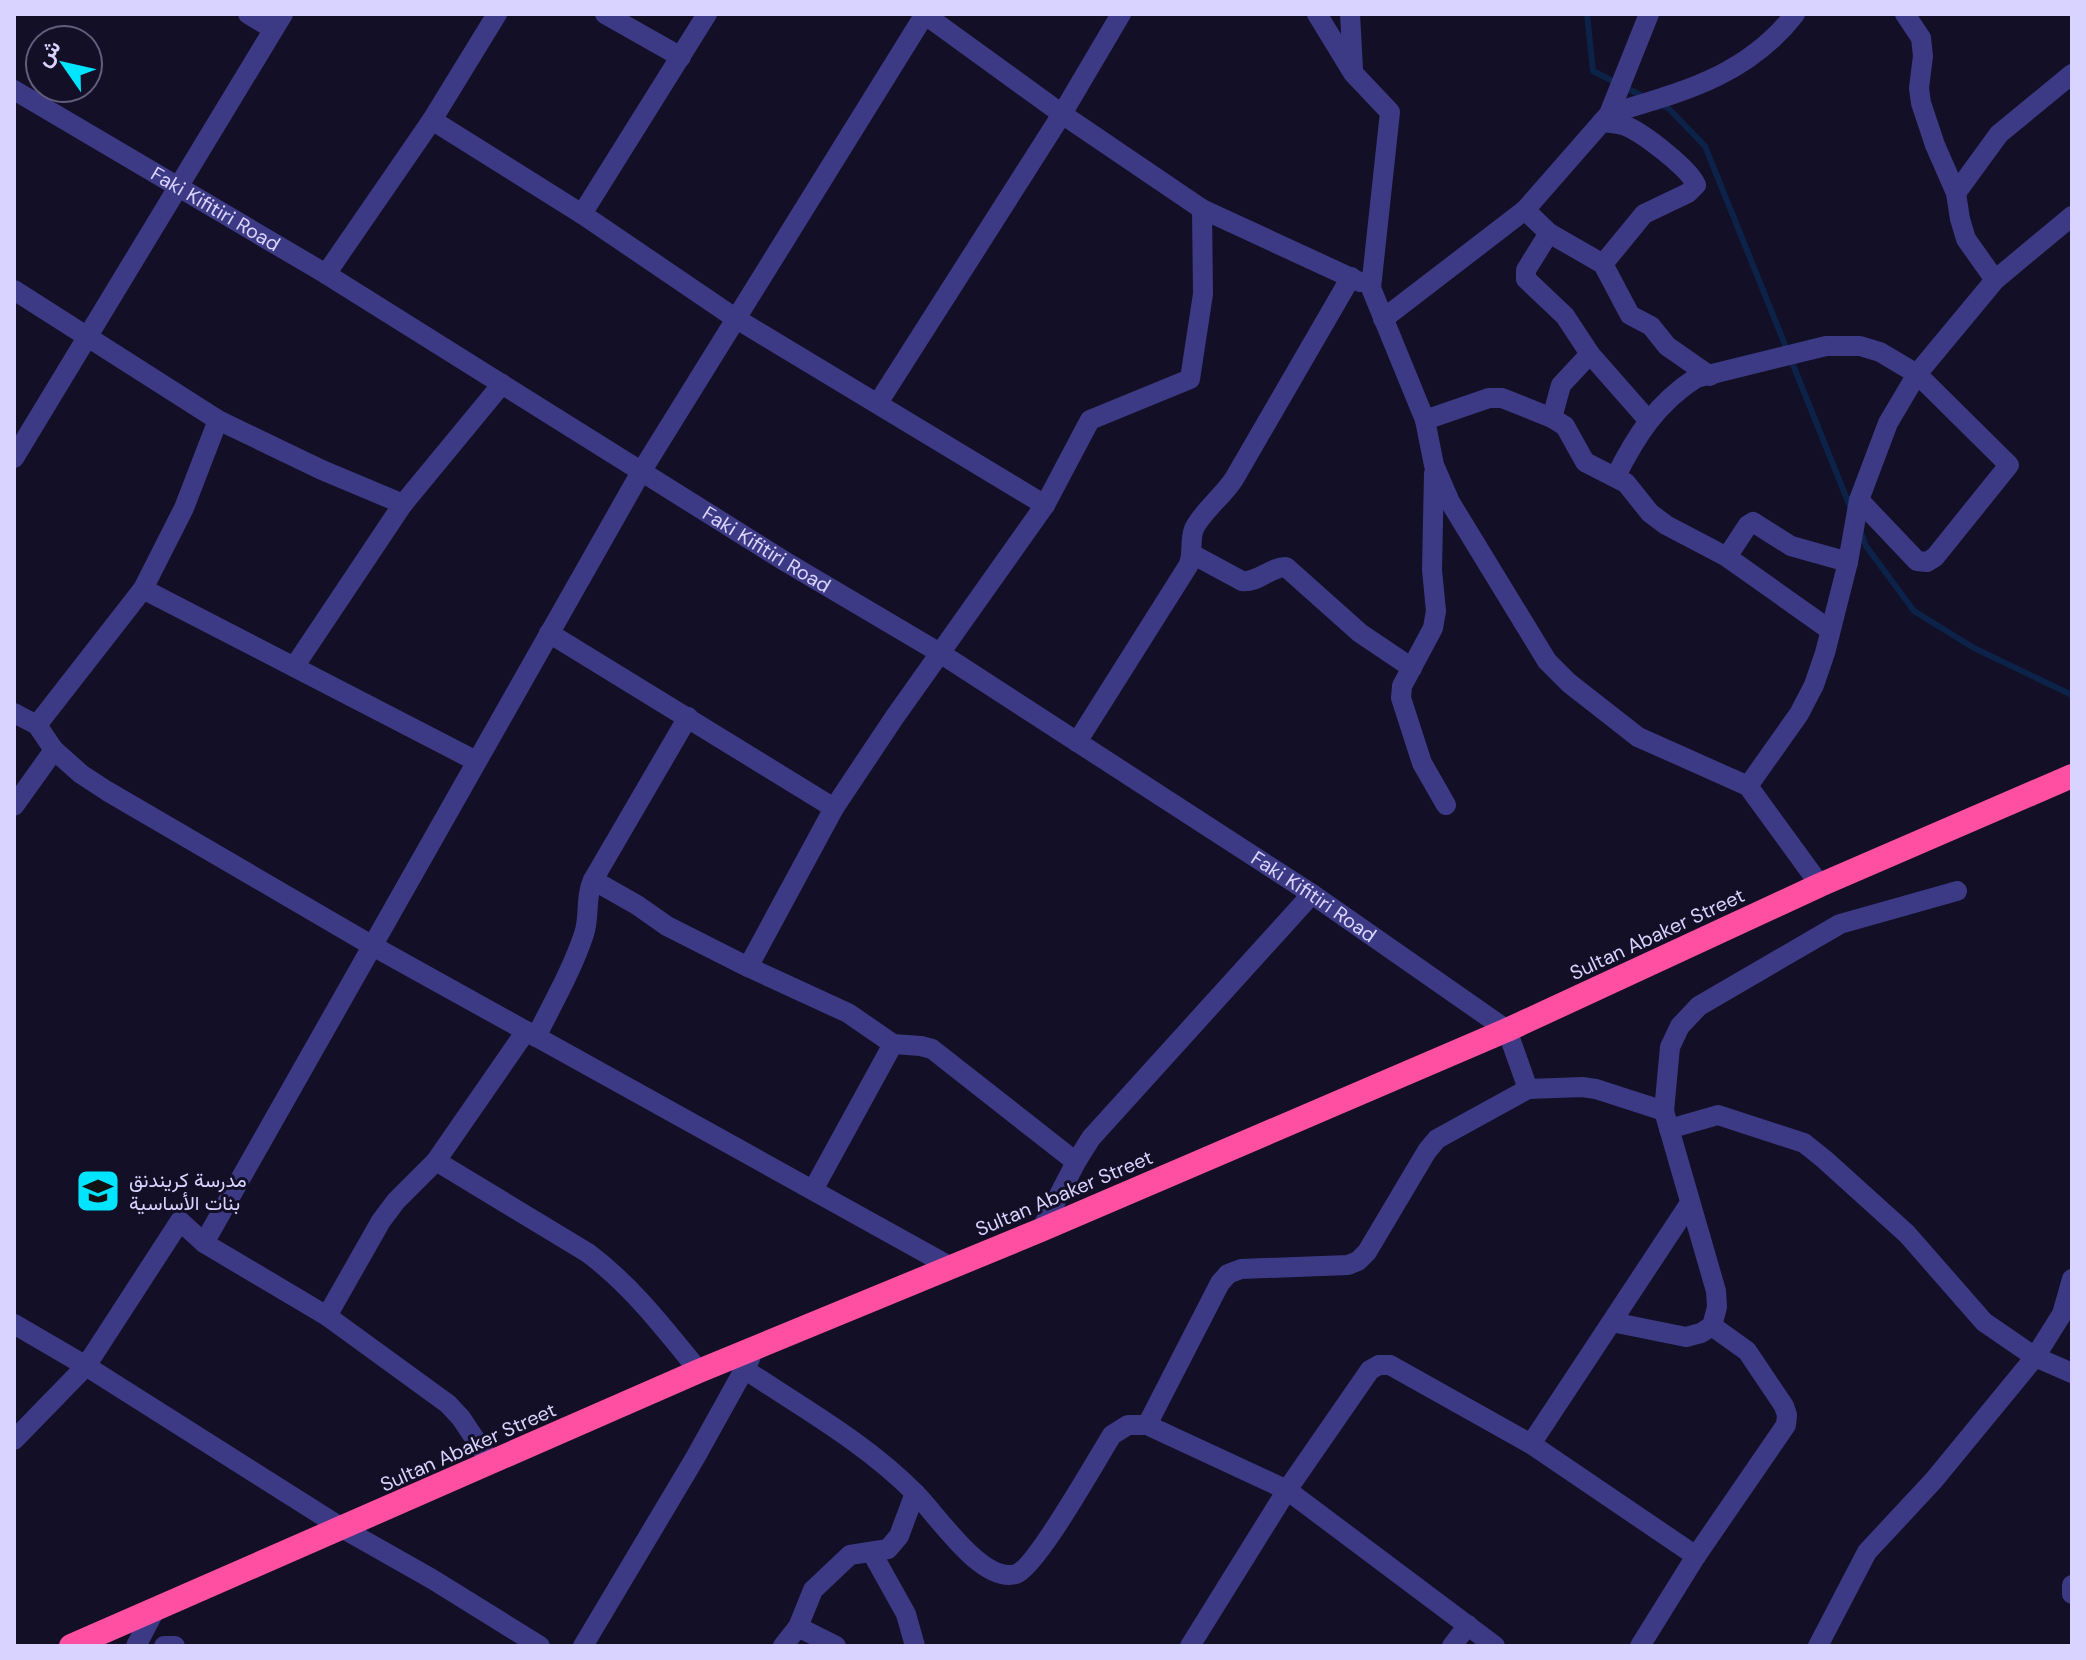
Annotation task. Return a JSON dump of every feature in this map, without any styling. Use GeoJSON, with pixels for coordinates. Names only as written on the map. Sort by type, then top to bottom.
{"type":"FeatureCollection","features":[{"type":"Feature","properties":{"kind":"highway","name":"Sultan Abaker Street"},"geometry":{"type":"LineString","coordinates":[[71,1646],[757,1346],[1041,1230],[1507,1030],[1820,885],[2072,776]]}},
{"type":"Feature","properties":{"kind":"street"},"geometry":{"type":"LineString","coordinates":[[14,458],[278,22],[248,14]]}},
{"type":"Feature","properties":{"kind":"street"},"geometry":{"type":"LineString","coordinates":[[326,274],[432,120],[497,14]]}},
{"type":"Feature","properties":{"kind":"street"},"geometry":{"type":"LineString","coordinates":[[605,14],[681,57]]}},
{"type":"Feature","properties":{"kind":"street"},"geometry":{"type":"LineString","coordinates":[[582,214],[707,14]]}},
{"type":"Feature","properties":{"kind":"street"},"geometry":{"type":"LineString","coordinates":[[204,1243],[641,472],[924,14],[1062,114],[1202,209],[1371,288]]}},
{"type":"Feature","properties":{"kind":"street"},"geometry":{"type":"LineString","coordinates":[[878,403],[1062,114],[1121,14]]}},
{"type":"Feature","properties":{"kind":"street"},"geometry":{"type":"LineString","coordinates":[[1317,14],[1353,73],[1390,112],[1371,288],[1425,420],[1434,465],[1450,502],[1547,661],[1569,683],[1638,737],[1748,786],[1820,885]]}},
{"type":"Feature","properties":{"kind":"street"},"geometry":{"type":"LineString","coordinates":[[1350,14],[1353,73]]}},
{"type":"Feature","properties":{"kind":"street"},"geometry":{"type":"LineString","coordinates":[[1383,319],[1525,210],[1605,118],[1649,14]]}},
{"type":"Feature","properties":{"kind":"street"},"geometry":{"type":"LineString","coordinates":[[1605,118],[1728,73],[1760,52],[1795,14]]}},
{"type":"Feature","properties":{"kind":"street"},"geometry":{"type":"LineString","coordinates":[[1905,14],[1921,38],[1921,103],[1956,193],[1966,239],[1995,280]]}},
{"type":"Feature","properties":{"kind":"street"},"geometry":{"type":"LineString","coordinates":[[1956,193],[1999,134],[2072,74]]}},
{"type":"Feature","properties":{"kind":"street","name":"Faki Kifitiri Road"},"geometry":{"type":"LineString","coordinates":[[16,97],[177,186],[326,274],[786,562],[940,653],[1312,894],[1507,1030]]}},
{"type":"Feature","properties":{"kind":"street"},"geometry":{"type":"LineString","coordinates":[[1603,264],[1644,214],[1688,193],[1696,185],[1692,176],[1644,136],[1605,118]]}},
{"type":"Feature","properties":{"kind":"street"},"geometry":{"type":"LineString","coordinates":[[432,120],[582,214],[735,318],[1045,505]]}},
{"type":"Feature","properties":{"kind":"street"},"geometry":{"type":"LineString","coordinates":[[748,967],[834,808],[1045,505],[1090,420],[1190,379],[1203,294],[1202,209]]}},
{"type":"Feature","properties":{"kind":"street"},"geometry":{"type":"LineString","coordinates":[[1525,210],[1549,233],[1603,264],[1630,315],[1651,326],[1667,346],[1710,376]]}},
{"type":"Feature","properties":{"kind":"street"},"geometry":{"type":"LineString","coordinates":[[1748,786],[1799,714],[1814,685],[1848,562],[1859,500],[1888,423],[1917,374],[1995,280],[2072,216]]}},
{"type":"Feature","properties":{"kind":"street"},"geometry":{"type":"LineString","coordinates":[[1549,233],[1526,270],[1526,279],[1565,316],[1590,354],[1648,420]]}},
{"type":"Feature","properties":{"kind":"street"},"geometry":{"type":"LineString","coordinates":[[1077,742],[1188,566],[1192,554],[1192,533],[1198,522],[1234,479],[1351,277]]}},
{"type":"Feature","properties":{"kind":"street"},"geometry":{"type":"LineString","coordinates":[[14,290],[218,420],[322,470],[403,504]]}},
{"type":"Feature","properties":{"kind":"street"},"geometry":{"type":"LineString","coordinates":[[1616,476],[1648,420],[1696,378],[1826,346],[1860,346],[1880,352],[1917,374],[2009,465],[1935,557],[1927,562],[1917,561],[1859,500]]}},
{"type":"Feature","properties":{"kind":"street"},"geometry":{"type":"LineString","coordinates":[[1552,418],[1561,385],[1590,354]]}},
{"type":"Feature","properties":{"kind":"street"},"geometry":{"type":"LineString","coordinates":[[294,667],[403,504],[502,384]]}},
{"type":"Feature","properties":{"kind":"street"},"geometry":{"type":"LineString","coordinates":[[1425,420],[1489,398],[1502,398],[1552,418],[1565,426],[1585,462],[1626,483],[1650,513],[1666,525],[1727,557],[1830,630]]}},
{"type":"Feature","properties":{"kind":"street"},"geometry":{"type":"LineString","coordinates":[[37,725],[143,589],[184,508],[218,420]]}},
{"type":"Feature","properties":{"kind":"street"},"geometry":{"type":"LineString","coordinates":[[1434,465],[1432,570],[1436,611],[1433,628],[1402,686],[1401,698],[1422,763],[1446,805]]}},
{"type":"Feature","properties":{"kind":"street"},"geometry":{"type":"LineString","coordinates":[[1727,557],[1753,522],[1791,546],[1848,562]]}},
{"type":"Feature","properties":{"kind":"street"},"geometry":{"type":"LineString","coordinates":[[1192,554],[1242,581],[1249,582],[1280,567],[1292,570],[1360,633],[1412,668]]}},
{"type":"Feature","properties":{"kind":"street"},"geometry":{"type":"LineString","coordinates":[[143,589],[476,761]]}},
{"type":"Feature","properties":{"kind":"street"},"geometry":{"type":"LineString","coordinates":[[549,633],[834,808]]}},
{"type":"Feature","properties":{"kind":"street"},"geometry":{"type":"LineString","coordinates":[[14,713],[37,725],[54,750],[81,774],[107,791],[371,945],[951,1267]]}},
{"type":"Feature","properties":{"kind":"street"},"geometry":{"type":"LineString","coordinates":[[327,1316],[381,1221],[396,1201],[436,1161],[531,1034],[564,983],[584,934],[588,890],[688,717]]}},
{"type":"Feature","properties":{"kind":"street"},"geometry":{"type":"LineString","coordinates":[[14,806],[54,750]]}},
{"type":"Feature","properties":{"kind":"street"},"geometry":{"type":"LineString","coordinates":[[593,880],[667,926],[848,1013],[893,1044],[921,1046],[941,1055],[1076,1162]]}},
{"type":"Feature","properties":{"kind":"street"},"geometry":{"type":"LineString","coordinates":[[1612,1322],[1686,1337],[1712,1326],[1717,1307],[1716,1291],[1667,1120],[1670,1047],[1680,1026],[1699,1006],[1840,924],[1957,891]]}},
{"type":"Feature","properties":{"kind":"street"},"geometry":{"type":"LineString","coordinates":[[1041,1230],[1091,1138],[1312,894]]}},
{"type":"Feature","properties":{"kind":"street"},"geometry":{"type":"LineString","coordinates":[[1507,1030],[1528,1089]]}},
{"type":"Feature","properties":{"kind":"street"},"geometry":{"type":"LineString","coordinates":[[813,1190],[893,1044]]}},
{"type":"Feature","properties":{"kind":"street"},"geometry":{"type":"LineString","coordinates":[[1147,1425],[1220,1283],[1228,1274],[1241,1269],[1348,1265],[1358,1261],[1367,1252],[1437,1139],[1528,1089],[1596,1089],[1667,1120],[1718,1115],[1804,1143],[1907,1234],[1984,1322],[2035,1357],[2072,1373]]}},
{"type":"Feature","properties":{"kind":"street"},"geometry":{"type":"LineString","coordinates":[[436,1161],[610,1269],[630,1287],[699,1371]]}},
{"type":"Feature","properties":{"kind":"street"},"geometry":{"type":"LineString","coordinates":[[1531,1444],[1690,1203]]}},
{"type":"Feature","properties":{"kind":"street"},"geometry":{"type":"LineString","coordinates":[[14,1440],[86,1366],[180,1221],[204,1243],[327,1316],[448,1404],[491,1463]]}},
{"type":"Feature","properties":{"kind":"street"},"geometry":{"type":"LineString","coordinates":[[1818,1646],[1867,1552],[1934,1480],[2035,1357],[2062,1314],[2072,1279]]}},
{"type":"Feature","properties":{"kind":"street"},"geometry":{"type":"LineString","coordinates":[[14,1324],[342,1528],[432,1579],[512,1639],[540,1646]]}},
{"type":"Feature","properties":{"kind":"street"},"geometry":{"type":"LineString","coordinates":[[1640,1646],[1696,1556],[1786,1425],[1784,1406],[1747,1351],[1712,1326]]}},
{"type":"Feature","properties":{"kind":"street"},"geometry":{"type":"LineString","coordinates":[[583,1646],[695,1458],[757,1346]]}},
{"type":"Feature","properties":{"kind":"street"},"geometry":{"type":"LineString","coordinates":[[1190,1646],[1287,1490],[1370,1370],[1379,1365],[1390,1365],[1531,1444],[1696,1556]]}},
{"type":"Feature","properties":{"kind":"street"},"geometry":{"type":"LineString","coordinates":[[744,1369],[867,1451],[915,1493],[977,1562],[1002,1576],[1019,1574],[1036,1557],[1112,1435],[1128,1425],[1147,1425],[1287,1490],[1495,1646]]}},
{"type":"Feature","properties":{"kind":"street"},"geometry":{"type":"LineString","coordinates":[[783,1646],[798,1627],[813,1590],[850,1555],[888,1549],[899,1536],[915,1493]]}},
{"type":"Feature","properties":{"kind":"street"},"geometry":{"type":"LineString","coordinates":[[872,1553],[906,1614],[915,1646]]}},
{"type":"Feature","properties":{"kind":"street"},"geometry":{"type":"LineString","coordinates":[[2072,1585],[2072,1594]]}},
{"type":"Feature","properties":{"kind":"street"},"geometry":{"type":"LineString","coordinates":[[136,1646],[156,1608]]}},
{"type":"Feature","properties":{"kind":"street"},"geometry":{"type":"LineString","coordinates":[[1452,1646],[1468,1625]]}},
{"type":"Feature","properties":{"kind":"street"},"geometry":{"type":"LineString","coordinates":[[798,1627],[836,1646]]}},
{"type":"Feature","properties":{"kind":"street"},"geometry":{"type":"LineString","coordinates":[[164,1646],[175,1646]]}},
{"type":"Feature","properties":{"kind":"waterway"},"geometry":{"type":"LineString","coordinates":[[1587,14],[1593,71],[1646,98]]}},
{"type":"Feature","properties":{"kind":"waterway"},"geometry":{"type":"LineString","coordinates":[[1660,104],[1669,109],[1705,146],[1851,509]]}},
{"type":"Feature","properties":{"kind":"waterway"},"geometry":{"type":"LineString","coordinates":[[1860,530],[1866,546],[1914,611],[1974,648],[2072,695]]}},
{"type":"Feature","properties":{"kind":"place","name":"مدرسة كريندنق بنات الأساسية"},"geometry":{"type":"Point","coordinates":[98,1191]}}]}
